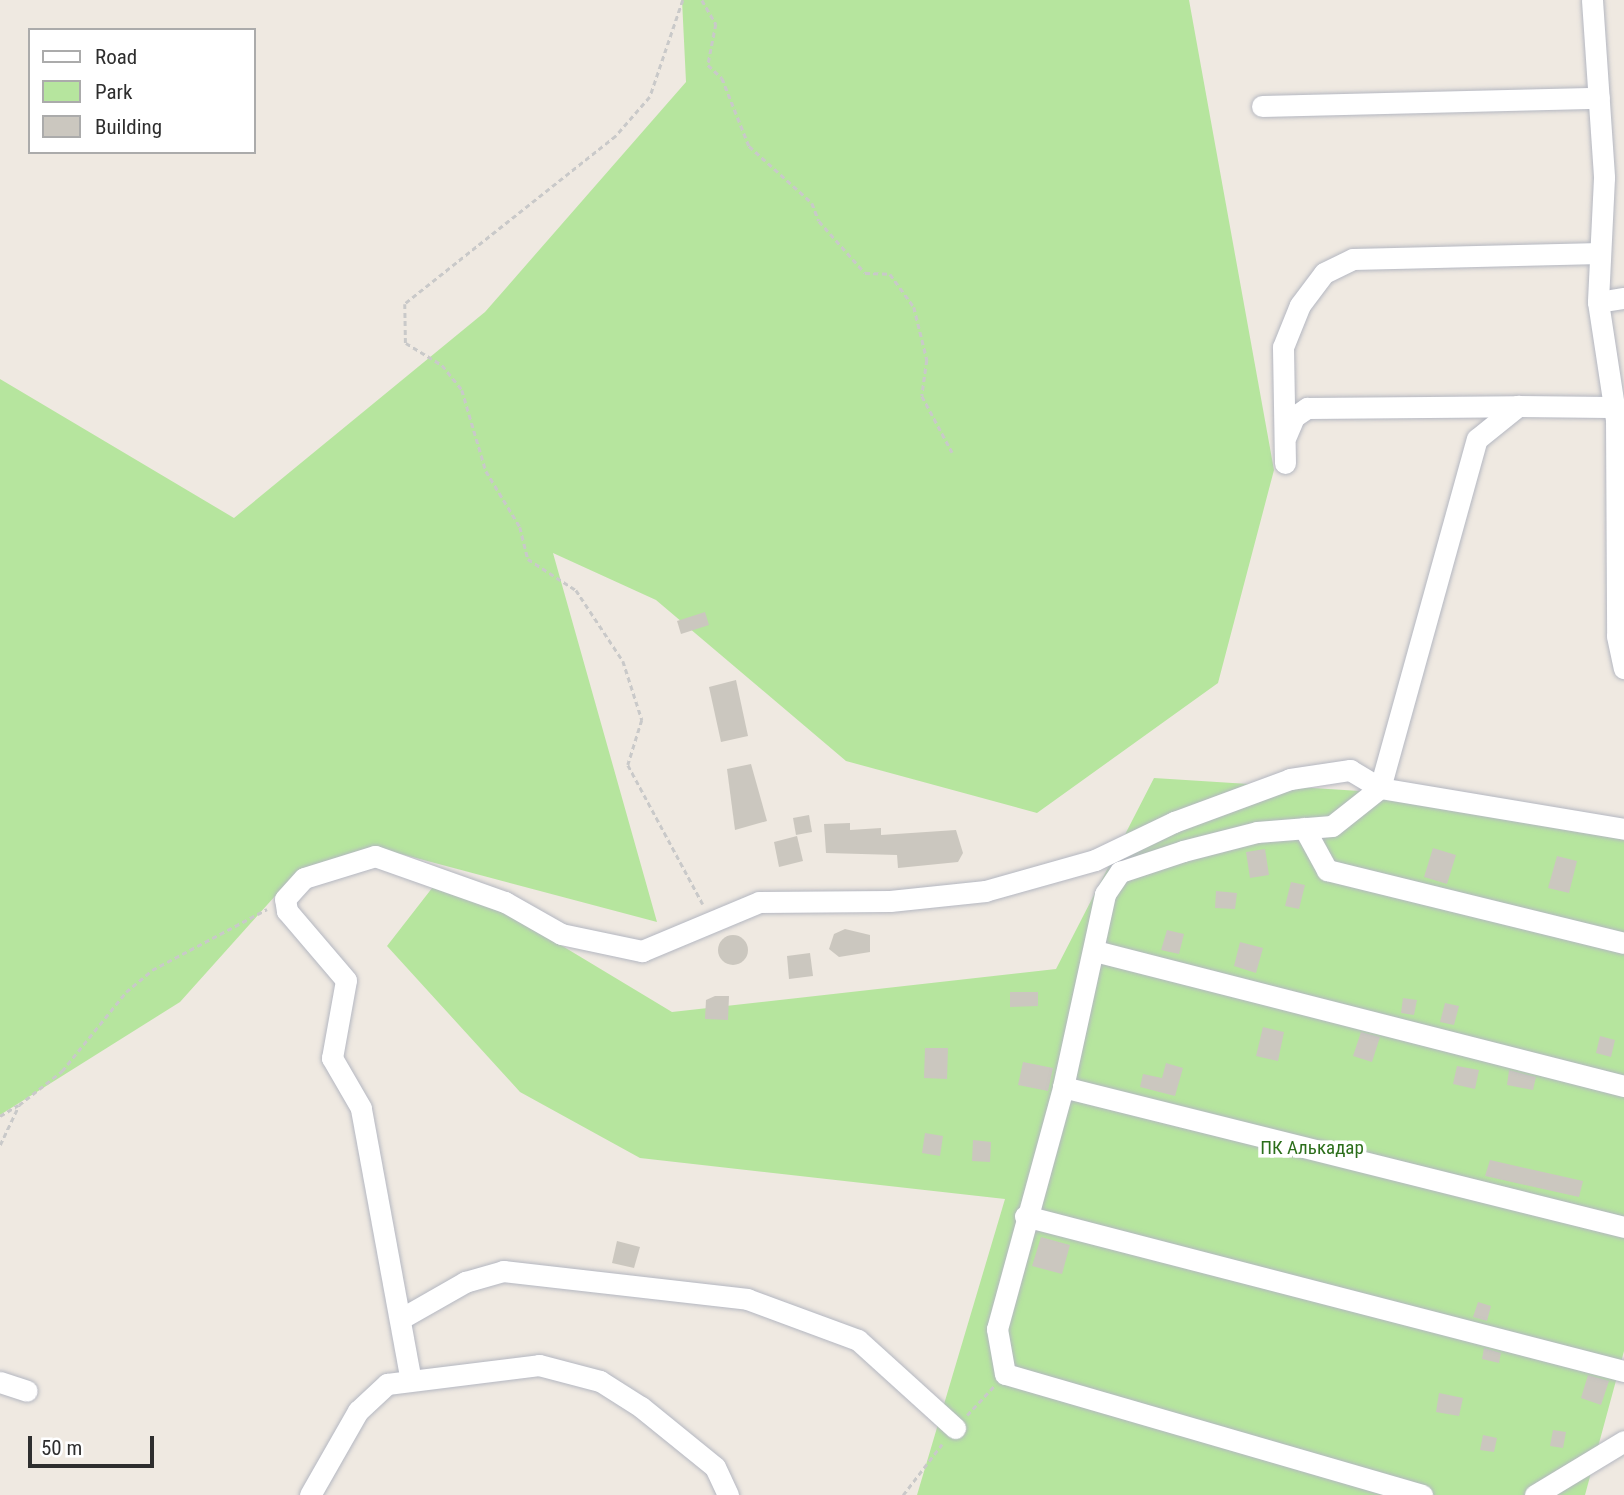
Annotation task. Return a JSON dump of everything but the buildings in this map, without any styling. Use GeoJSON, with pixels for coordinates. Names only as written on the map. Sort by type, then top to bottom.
{"type":"FeatureCollection","features":[{"type":"Feature","properties":{"kind":"street"},"geometry":{"type":"LineString","coordinates":[[1592,0],[1599,99],[1598,302],[1616,419],[1617,636],[1624,668]]}},
{"type":"Feature","properties":{"kind":"street"},"geometry":{"type":"LineString","coordinates":[[1262,106],[1599,99]]}},
{"type":"Feature","properties":{"kind":"street"},"geometry":{"type":"LineString","coordinates":[[1285,463],[1283,347],[1300,305],[1324,273],[1353,260],[1600,253]]}},
{"type":"Feature","properties":{"kind":"street"},"geometry":{"type":"LineString","coordinates":[[1598,302],[1624,298]]}},
{"type":"Feature","properties":{"kind":"street"},"geometry":{"type":"LineString","coordinates":[[410,1376],[402,1318],[361,1108],[332,1058],[346,980],[287,911],[285,899],[304,878],[375,856],[505,902],[561,934],[607,948],[642,951],[759,902],[890,901],[1012,883],[1120,872],[1256,832],[1332,827],[1380,788],[1477,439],[1518,406]]}},
{"type":"Feature","properties":{"kind":"street"},"geometry":{"type":"LineString","coordinates":[[1285,439],[1294,417],[1307,408],[1608,407]]}},
{"type":"Feature","properties":{"kind":"street"},"geometry":{"type":"LineString","coordinates":[[1012,883],[1095,860],[1174,822],[1290,779],[1350,769],[1380,788],[1624,829]]}},
{"type":"Feature","properties":{"kind":"street"},"geometry":{"type":"LineString","coordinates":[[1304,828],[1327,870],[1624,943]]}},
{"type":"Feature","properties":{"kind":"street"},"geometry":{"type":"LineString","coordinates":[[1120,872],[1105,894],[1095,951],[1063,1087],[1025,1216],[997,1329],[1005,1374],[1422,1495]]}},
{"type":"Feature","properties":{"kind":"street"},"geometry":{"type":"LineString","coordinates":[[1095,951],[1624,1086]]}},
{"type":"Feature","properties":{"kind":"street"},"geometry":{"type":"LineString","coordinates":[[1063,1087],[1624,1227]]}},
{"type":"Feature","properties":{"kind":"street"},"geometry":{"type":"LineString","coordinates":[[1025,1216],[1624,1371]]}},
{"type":"Feature","properties":{"kind":"street"},"geometry":{"type":"LineString","coordinates":[[402,1318],[465,1282],[503,1271],[747,1300],[858,1340],[955,1428]]}},
{"type":"Feature","properties":{"kind":"street"},"geometry":{"type":"LineString","coordinates":[[310,1495],[358,1411],[387,1384],[410,1376],[539,1366],[600,1381],[686,1438],[715,1467],[728,1495]]}},
{"type":"Feature","properties":{"kind":"street"},"geometry":{"type":"LineString","coordinates":[[0,1382],[27,1391]]}},
{"type":"Feature","properties":{"kind":"street"},"geometry":{"type":"LineString","coordinates":[[1535,1495],[1624,1441]]}},
{"type":"Feature","properties":{"kind":"path"},"geometry":{"type":"LineString","coordinates":[[683,0],[650,97],[616,136],[545,198],[473,245],[405,304],[406,343],[442,365],[462,390],[486,471],[520,527],[528,559],[576,590],[622,661],[642,720],[628,765],[712,920]]}},
{"type":"Feature","properties":{"kind":"path"},"geometry":{"type":"LineString","coordinates":[[702,0],[716,24],[708,65],[722,78],[748,146],[812,204],[818,221],[865,273],[890,274],[914,307],[927,360],[922,397],[934,429],[952,452]]}},
{"type":"Feature","properties":{"kind":"path"},"geometry":{"type":"LineString","coordinates":[[0,1116],[19,1105],[62,1071],[127,992],[152,970],[168,967],[285,899]]}},
{"type":"Feature","properties":{"kind":"path"},"geometry":{"type":"LineString","coordinates":[[0,1145],[19,1105]]}},
{"type":"Feature","properties":{"kind":"green space"},"geometry":{"type":"Polygon","coordinates":[[[682,0],[1189,0],[1274,470],[1218,683],[1037,813],[846,761],[656,600],[553,553],[657,922],[401,854],[276,895],[180,1002],[0,1115],[0,379],[234,518],[485,312],[686,82],[682,0]]]}},
{"type":"Feature","properties":{"kind":"green space","name":"ПК Алькадар"},"geometry":{"type":"Polygon","coordinates":[[[1154,778],[1469,798],[1624,840],[1624,1351],[1585,1495],[917,1495],[1005,1199],[640,1158],[520,1092],[387,946],[443,874],[672,1012],[1056,969],[1154,778]]]}}]}
